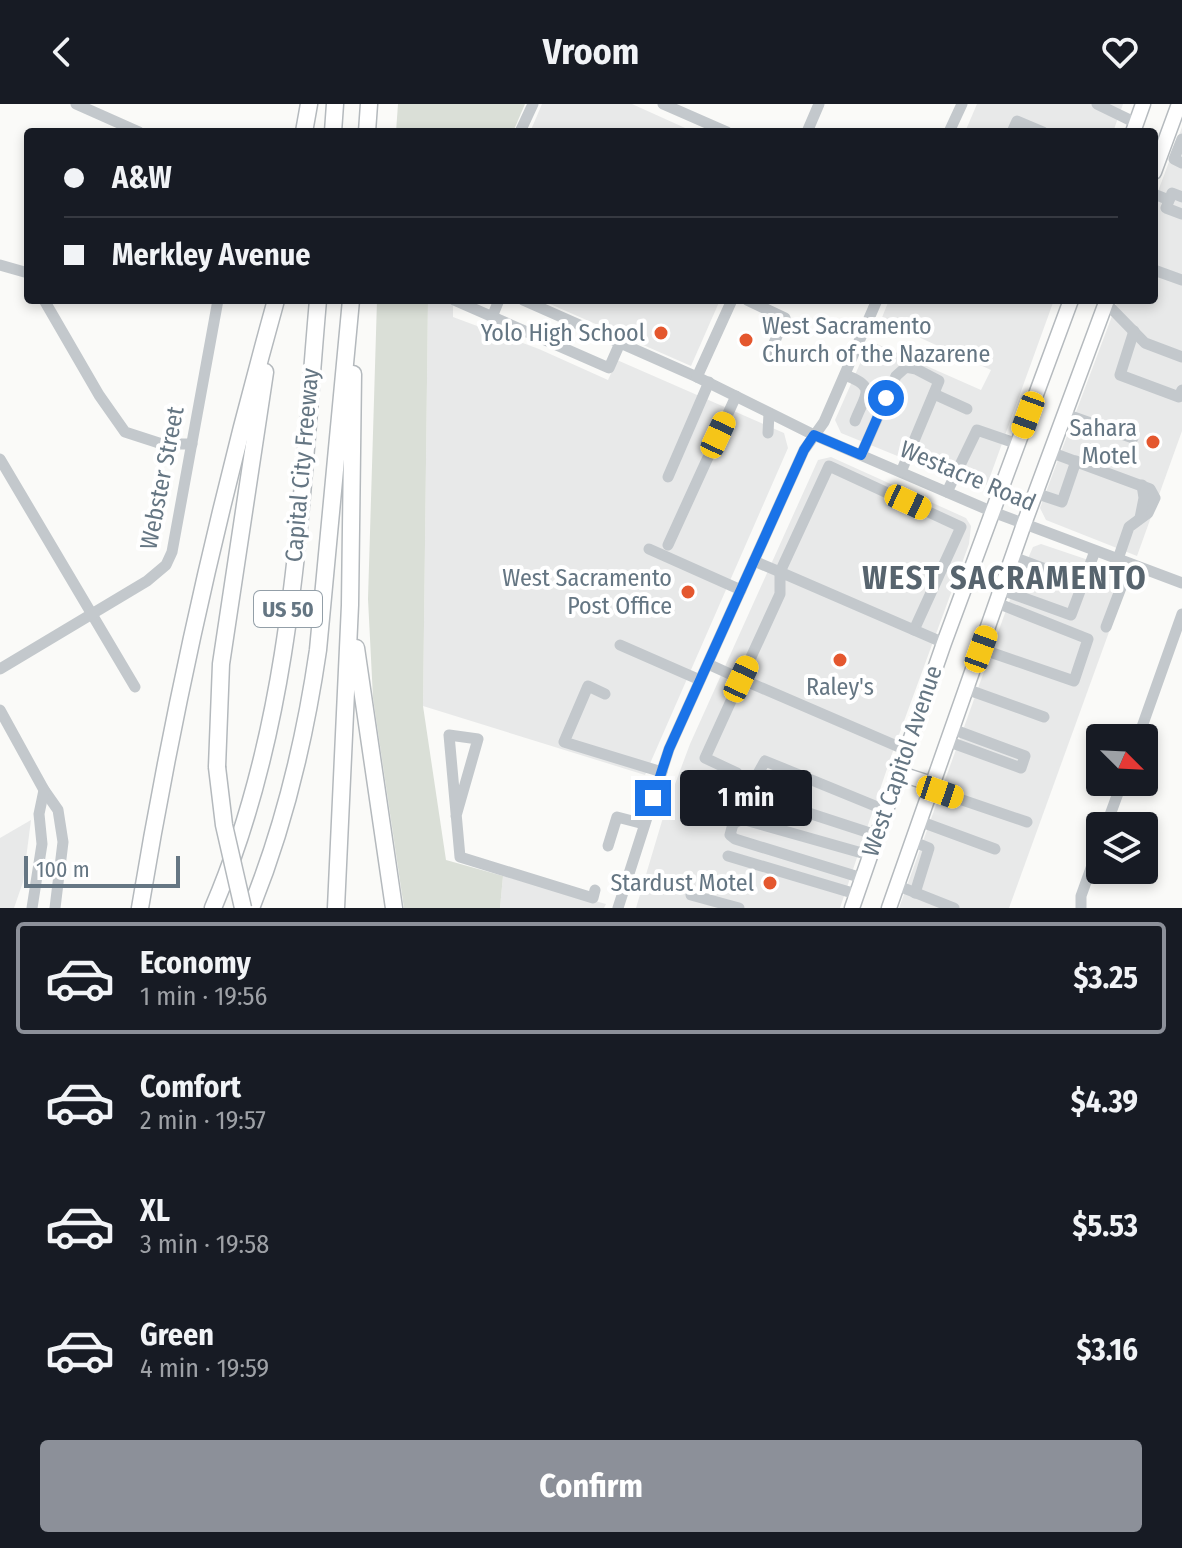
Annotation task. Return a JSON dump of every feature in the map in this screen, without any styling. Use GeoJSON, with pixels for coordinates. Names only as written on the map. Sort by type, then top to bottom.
{"type":"FeatureCollection","features":[{"type":"Feature","properties":{"kind":"highway"},"geometry":{"type":"LineString","coordinates":[[305,128],[309,104]]}},
{"type":"Feature","properties":{"kind":"highway"},"geometry":{"type":"LineString","coordinates":[[333,128],[335,104]]}},
{"type":"Feature","properties":{"kind":"highway"},"geometry":{"type":"LineString","coordinates":[[367,128],[369,104]]}},
{"type":"Feature","properties":{"kind":"highway"},"geometry":{"type":"LineString","coordinates":[[243,908],[224,825],[217,767],[221,664],[275,304]]}},
{"type":"Feature","properties":{"kind":"highway"},"geometry":{"type":"LineString","coordinates":[[140,908],[164,762],[218,518],[275,304]]}},
{"type":"Feature","properties":{"kind":"highway","name":"Capital City Freeway"},"geometry":{"type":"LineString","coordinates":[[213,908],[246,822],[279,685],[318,304]]}},
{"type":"Feature","properties":{"kind":"highway"},"geometry":{"type":"LineString","coordinates":[[336,908],[350,605],[353,304]]}},
{"type":"Feature","properties":{"kind":"highway","name":"Capital City Freeway"},"geometry":{"type":"LineString","coordinates":[[251,908],[285,814],[310,707],[353,304]]}},
{"type":"Feature","properties":{"kind":"highway"},"geometry":{"type":"LineString","coordinates":[[350,605],[394,908]]}},
{"type":"Feature","properties":{"kind":"main road"},"geometry":{"type":"LineString","coordinates":[[1134,127],[1143,104]]}},
{"type":"Feature","properties":{"kind":"main road"},"geometry":{"type":"LineString","coordinates":[[1158,167],[1177,144],[1179,104]]}},
{"type":"Feature","properties":{"kind":"main road","name":"West Capitol Avenue"},"geometry":{"type":"LineString","coordinates":[[854,901],[944,643],[1070,304]]}},
{"type":"Feature","properties":{"kind":"main road","name":"West Capitol Avenue"},"geometry":{"type":"LineString","coordinates":[[889,908],[1105,304]]}},
{"type":"Feature","properties":{"kind":"main road"},"geometry":{"type":"LineString","coordinates":[[898,773],[931,787]]}},
{"type":"Feature","properties":{"kind":"street"},"geometry":{"type":"LineString","coordinates":[[76,104],[130,128]]}},
{"type":"Feature","properties":{"kind":"street"},"geometry":{"type":"LineString","coordinates":[[522,128],[533,104]]}},
{"type":"Feature","properties":{"kind":"street"},"geometry":{"type":"LineString","coordinates":[[809,128],[819,104]]}},
{"type":"Feature","properties":{"kind":"street"},"geometry":{"type":"LineString","coordinates":[[951,128],[962,104]]}},
{"type":"Feature","properties":{"kind":"street"},"geometry":{"type":"LineString","coordinates":[[1097,104],[1134,127]]}},
{"type":"Feature","properties":{"kind":"street"},"geometry":{"type":"LineString","coordinates":[[669,105],[718,128]]}},
{"type":"Feature","properties":{"kind":"street"},"geometry":{"type":"LineString","coordinates":[[1014,128],[1017,121],[1034,128]]}},
{"type":"Feature","properties":{"kind":"street"},"geometry":{"type":"LineString","coordinates":[[1177,144],[1174,159],[1182,163]]}},
{"type":"Feature","properties":{"kind":"street"},"geometry":{"type":"LineString","coordinates":[[1182,197],[1172,193],[1166,208],[1182,214]]}},
{"type":"Feature","properties":{"kind":"street"},"geometry":{"type":"LineString","coordinates":[[1158,196],[1169,200]]}},
{"type":"Feature","properties":{"kind":"street"},"geometry":{"type":"LineString","coordinates":[[0,265],[24,272]]}},
{"type":"Feature","properties":{"kind":"street"},"geometry":{"type":"LineString","coordinates":[[1158,271],[1182,280]]}},
{"type":"Feature","properties":{"kind":"street"},"geometry":{"type":"LineString","coordinates":[[46,304],[99,395],[125,432],[162,444],[192,444]]}},
{"type":"Feature","properties":{"kind":"street","name":"Webster Street"},"geometry":{"type":"LineString","coordinates":[[0,669],[147,581],[166,565],[172,552],[217,304]]}},
{"type":"Feature","properties":{"kind":"street"},"geometry":{"type":"LineString","coordinates":[[463,304],[609,368],[620,343]]}},
{"type":"Feature","properties":{"kind":"street"},"geometry":{"type":"LineString","coordinates":[[492,317],[497,304]]}},
{"type":"Feature","properties":{"kind":"street","name":"Westacre Road"},"geometry":{"type":"LineString","coordinates":[[533,304],[703,380],[814,435],[993,512],[1182,583]]}},
{"type":"Feature","properties":{"kind":"street"},"geometry":{"type":"LineString","coordinates":[[668,477],[731,304]]}},
{"type":"Feature","properties":{"kind":"street"},"geometry":{"type":"LineString","coordinates":[[755,304],[785,318],[767,359]]}},
{"type":"Feature","properties":{"kind":"street"},"geometry":{"type":"LineString","coordinates":[[618,908],[662,772],[700,680],[804,450],[824,422],[875,304]]}},
{"type":"Feature","properties":{"kind":"street"},"geometry":{"type":"LineString","coordinates":[[1109,304],[1145,343],[1182,357]]}},
{"type":"Feature","properties":{"kind":"street"},"geometry":{"type":"LineString","coordinates":[[1134,331],[1120,375],[1179,397],[1182,390]]}},
{"type":"Feature","properties":{"kind":"street"},"geometry":{"type":"LineString","coordinates":[[861,455],[896,376],[906,367],[916,369],[939,381],[901,472]]}},
{"type":"Feature","properties":{"kind":"street"},"geometry":{"type":"LineString","coordinates":[[845,375],[865,385],[866,391],[855,421]]}},
{"type":"Feature","properties":{"kind":"street"},"geometry":{"type":"LineString","coordinates":[[934,394],[967,409]]}},
{"type":"Feature","properties":{"kind":"street"},"geometry":{"type":"LineString","coordinates":[[668,545],[736,396]]}},
{"type":"Feature","properties":{"kind":"street"},"geometry":{"type":"LineString","coordinates":[[768,433],[769,413]]}},
{"type":"Feature","properties":{"kind":"street"},"geometry":{"type":"LineString","coordinates":[[1065,414],[1133,438]]}},
{"type":"Feature","properties":{"kind":"street"},"geometry":{"type":"LineString","coordinates":[[947,492],[977,430],[1018,444]]}},
{"type":"Feature","properties":{"kind":"street"},"geometry":{"type":"LineString","coordinates":[[1050,452],[1142,485],[1144,498],[1140,518],[1129,527],[1124,562],[1106,627]]}},
{"type":"Feature","properties":{"kind":"street"},"geometry":{"type":"LineString","coordinates":[[0,459],[135,687]]}},
{"type":"Feature","properties":{"kind":"street"},"geometry":{"type":"LineString","coordinates":[[1035,493],[1062,502],[1076,461]]}},
{"type":"Feature","properties":{"kind":"street"},"geometry":{"type":"LineString","coordinates":[[737,773],[705,758],[780,594],[780,572],[829,466],[961,527],[914,630]]}},
{"type":"Feature","properties":{"kind":"street"},"geometry":{"type":"LineString","coordinates":[[649,549],[741,590]]}},
{"type":"Feature","properties":{"kind":"street"},"geometry":{"type":"LineString","coordinates":[[1000,596],[1071,615],[1095,551]]}},
{"type":"Feature","properties":{"kind":"street"},"geometry":{"type":"LineString","coordinates":[[1013,557],[1083,583]]}},
{"type":"Feature","properties":{"kind":"street"},"geometry":{"type":"LineString","coordinates":[[754,561],[944,643]]}},
{"type":"Feature","properties":{"kind":"street"},"geometry":{"type":"LineString","coordinates":[[981,649],[1074,681],[1088,639],[1000,596]]}},
{"type":"Feature","properties":{"kind":"street"},"geometry":{"type":"LineString","coordinates":[[1143,724],[1182,614]]}},
{"type":"Feature","properties":{"kind":"street"},"geometry":{"type":"LineString","coordinates":[[620,645],[700,680]]}},
{"type":"Feature","properties":{"kind":"street"},"geometry":{"type":"LineString","coordinates":[[708,664],[906,750]]}},
{"type":"Feature","properties":{"kind":"street"},"geometry":{"type":"LineString","coordinates":[[605,694],[588,686],[564,742],[662,772]]}},
{"type":"Feature","properties":{"kind":"street"},"geometry":{"type":"LineString","coordinates":[[966,689],[1044,717]]}},
{"type":"Feature","properties":{"kind":"street"},"geometry":{"type":"LineString","coordinates":[[0,710],[58,810],[62,829],[62,859],[55,908]]}},
{"type":"Feature","properties":{"kind":"street"},"geometry":{"type":"LineString","coordinates":[[456,816],[478,739],[449,735],[451,762],[456,816],[460,857],[593,898],[595,890]]}},
{"type":"Feature","properties":{"kind":"street"},"geometry":{"type":"LineString","coordinates":[[949,735],[1025,756],[1021,768],[949,735]]}},
{"type":"Feature","properties":{"kind":"street"},"geometry":{"type":"LineString","coordinates":[[876,835],[747,793],[765,761],[885,810]]}},
{"type":"Feature","properties":{"kind":"street"},"geometry":{"type":"LineString","coordinates":[[931,787],[1027,822]]}},
{"type":"Feature","properties":{"kind":"street"},"geometry":{"type":"LineString","coordinates":[[32,908],[30,887],[42,844],[39,814],[44,790]]}},
{"type":"Feature","properties":{"kind":"street"},"geometry":{"type":"LineString","coordinates":[[608,846],[617,817],[644,824]]}},
{"type":"Feature","properties":{"kind":"street"},"geometry":{"type":"LineString","coordinates":[[862,878],[735,839],[730,835],[731,829],[742,819],[869,855]]}},
{"type":"Feature","properties":{"kind":"street"},"geometry":{"type":"LineString","coordinates":[[919,821],[995,849]]}},
{"type":"Feature","properties":{"kind":"street"},"geometry":{"type":"LineString","coordinates":[[912,841],[929,848],[915,893]]}},
{"type":"Feature","properties":{"kind":"street"},"geometry":{"type":"LineString","coordinates":[[728,856],[854,901]]}},
{"type":"Feature","properties":{"kind":"street"},"geometry":{"type":"LineString","coordinates":[[1081,908],[1086,882]]}},
{"type":"Feature","properties":{"kind":"street"},"geometry":{"type":"LineString","coordinates":[[896,885],[954,908]]}},
{"type":"Feature","properties":{"kind":"street"},"geometry":{"type":"LineString","coordinates":[[691,895],[739,908]]}},
{"type":"Feature","properties":{"kind":"shaded area"},"geometry":{"type":"Polygon","coordinates":[[[398,104],[525,104],[515,128],[396,128],[398,104]]]}},
{"type":"Feature","properties":{"kind":"shaded area"},"geometry":{"type":"Polygon","coordinates":[[[542,104],[632,104],[685,128],[532,128],[542,104]]]}},
{"type":"Feature","properties":{"kind":"shaded area"},"geometry":{"type":"Polygon","coordinates":[[[977,104],[1123,104],[1114,128],[967,128],[977,104]]]}},
{"type":"Feature","properties":{"kind":"shaded area"},"geometry":{"type":"Polygon","coordinates":[[[1182,127],[1182,431],[1137,556],[1046,520],[1040,508],[1116,304],[1158,304],[1158,191],[1182,127]]]}},
{"type":"Feature","properties":{"kind":"shaded area"},"geometry":{"type":"Polygon","coordinates":[[[377,304],[428,304],[423,706],[446,860],[503,876],[500,908],[404,908],[373,698],[368,599],[377,304]]]}},
{"type":"Feature","properties":{"kind":"shaded area"},"geometry":{"type":"Polygon","coordinates":[[[428,304],[453,304],[453,317],[539,349],[608,380],[617,360],[784,433],[788,448],[645,775],[423,706],[428,304]]]}},
{"type":"Feature","properties":{"kind":"shaded area","name":"Yolo High School"},"geometry":{"type":"Polygon","coordinates":[[[550,304],[718,304],[691,366],[550,304]]]}},
{"type":"Feature","properties":{"kind":"shaded area"},"geometry":{"type":"Polygon","coordinates":[[[887,304],[1053,304],[987,485],[976,488],[841,433],[835,420],[870,341],[981,390],[991,370],[881,320],[887,304]]]}},
{"type":"Feature","properties":{"kind":"shaded area"},"geometry":{"type":"Polygon","coordinates":[[[831,457],[966,518],[971,526],[969,544],[893,751],[840,908],[636,908],[665,811],[690,744],[818,460],[831,457]]]}},
{"type":"Feature","properties":{"kind":"shaded area"},"geometry":{"type":"Polygon","coordinates":[[[1041,544],[1130,574],[1009,908],[899,908],[1009,602],[1033,547],[1041,544]]]}},
{"type":"Feature","properties":{"kind":"shaded area"},"geometry":{"type":"Polygon","coordinates":[[[31,820],[23,882],[14,908],[0,908],[0,838],[31,820]]]}},
{"type":"Feature","properties":{"kind":"shaded area"},"geometry":{"type":"Polygon","coordinates":[[[503,876],[606,904],[604,908],[500,908],[503,876]]]}},
{"type":"Feature","properties":{"kind":"place","name":"Yolo High School"},"geometry":{"type":"Point","coordinates":[661,333]}},
{"type":"Feature","properties":{"kind":"place","name":"West Sacramento Church of the Nazarene"},"geometry":{"type":"Point","coordinates":[746,340]}},
{"type":"Feature","properties":{"kind":"place","name":"Sahara Motel"},"geometry":{"type":"Point","coordinates":[1153,442]}},
{"type":"Feature","properties":{"kind":"place","name":"West Sacramento Post Office"},"geometry":{"type":"Point","coordinates":[688,592]}},
{"type":"Feature","properties":{"kind":"place","name":"Raley's"},"geometry":{"type":"Point","coordinates":[840,660]}},
{"type":"Feature","properties":{"kind":"place","name":"Stardust Motel"},"geometry":{"type":"Point","coordinates":[770,883]}},
{"type":"Feature","properties":{"kind":"district","name":"WEST SACRAMENTO"},"geometry":{"type":"Point","coordinates":[1005,578]}},
{"type":"Feature","properties":{"kind":"route"},"geometry":{"type":"LineString","coordinates":[[653,798],[669,749],[804,450],[814,435],[861,455],[886,398]]}}]}
